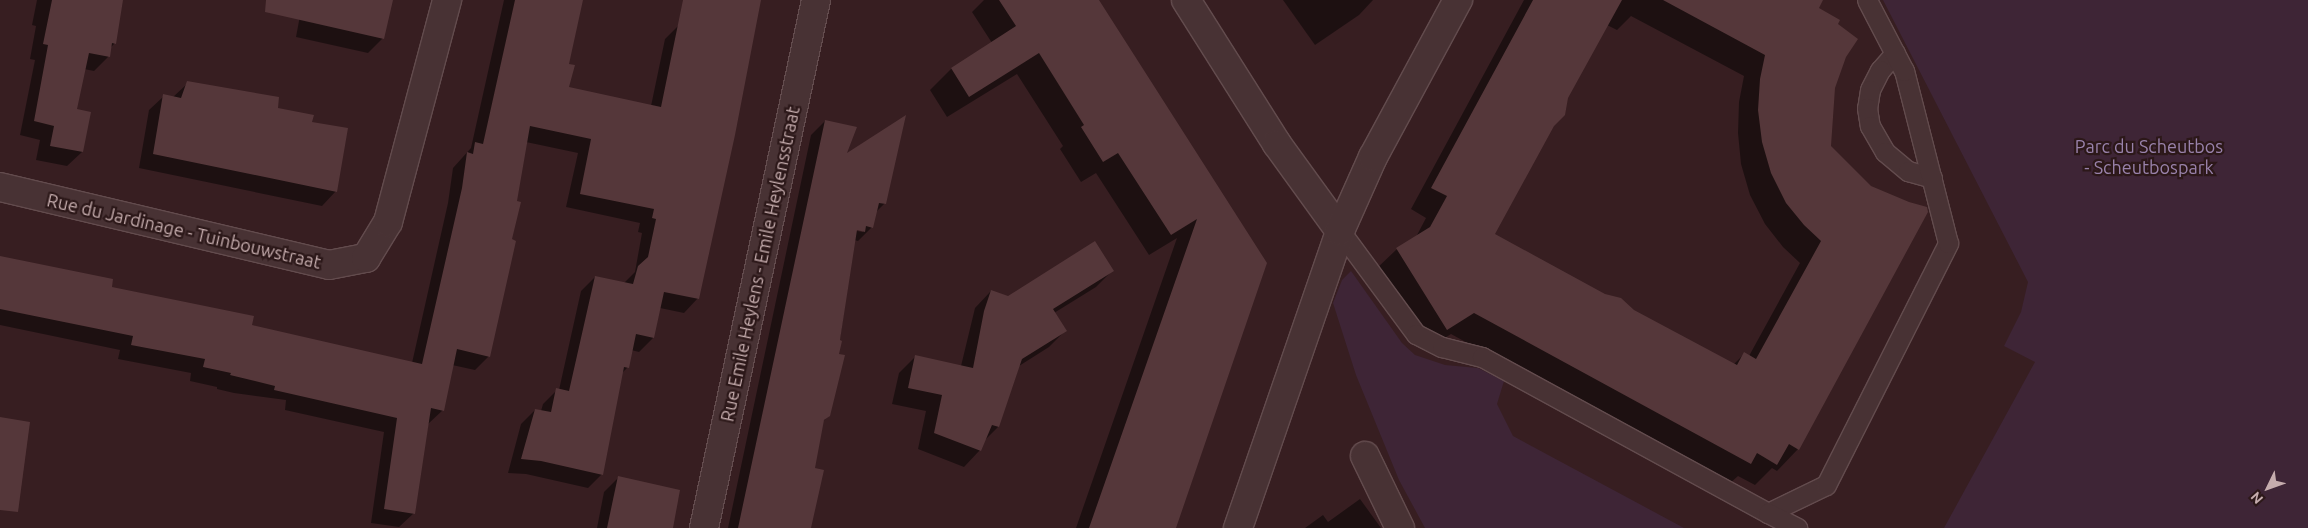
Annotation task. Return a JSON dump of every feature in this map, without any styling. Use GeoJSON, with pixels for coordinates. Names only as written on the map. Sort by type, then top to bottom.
{"type":"FeatureCollection","features":[{"type":"Feature","properties":{"kind":"street","name":"Rue du Jardinage - Tuinbouwstraat"},"geometry":{"type":"LineString","coordinates":[[0,187],[329,265],[366,258],[388,222],[447,0]]}},
{"type":"Feature","properties":{"kind":"street","name":"Rue Emile Heylens - Emile Heylensstraat"},"geometry":{"type":"LineString","coordinates":[[704,528],[816,0]]}},
{"type":"Feature","properties":{"kind":"street"},"geometry":{"type":"LineString","coordinates":[[1186,0],[1277,144],[1340,231]]}},
{"type":"Feature","properties":{"kind":"street"},"geometry":{"type":"LineString","coordinates":[[1238,528],[1340,231],[1373,157],[1458,0]]}},
{"type":"Feature","properties":{"kind":"street"},"geometry":{"type":"LineString","coordinates":[[1364,456],[1400,528]]}},
{"type":"Feature","properties":{"kind":"lane"},"geometry":{"type":"LineString","coordinates":[[1768,513],[1826,485],[1948,243],[1904,71],[1867,0]]}},
{"type":"Feature","properties":{"kind":"lane"},"geometry":{"type":"LineString","coordinates":[[1896,53],[1880,70],[1870,90],[1867,108],[1870,126],[1885,152],[1908,171],[1932,178]]}},
{"type":"Feature","properties":{"kind":"lane"},"geometry":{"type":"LineString","coordinates":[[1340,231],[1416,334],[1442,347],[1482,357],[1796,528]]}},
{"type":"Feature","properties":{"kind":"green space","name":"Parc du Scheutbos - Scheutbospark"},"geometry":{"type":"Polygon","coordinates":[[[1883,0],[2308,0],[2308,528],[1944,528],[2035,362],[2004,346],[2021,312],[2028,282],[1883,0]]]}},
{"type":"Feature","properties":{"kind":"green space"},"geometry":{"type":"Polygon","coordinates":[[[1351,271],[1402,343],[1415,355],[1445,365],[1478,368],[1504,381],[1497,404],[1513,436],[1684,528],[1425,528],[1399,480],[1356,375],[1333,303],[1342,280],[1351,271]]]}},
{"type":"Feature","properties":{"kind":"building"},"geometry":{"type":"Polygon","coordinates":[[[52,0],[123,0],[116,44],[112,43],[110,57],[89,53],[77,109],[91,112],[83,152],[50,146],[54,126],[34,121],[48,45],[43,44],[52,0]]]}},
{"type":"Feature","properties":{"kind":"building"},"geometry":{"type":"Polygon","coordinates":[[[266,0],[393,0],[384,39],[265,12],[266,0]]]}},
{"type":"Feature","properties":{"kind":"building"},"geometry":{"type":"Polygon","coordinates":[[[515,0],[583,0],[569,64],[575,65],[569,87],[661,107],[683,0],[761,0],[735,135],[699,299],[664,292],[654,338],[636,334],[629,368],[624,367],[603,475],[541,461],[521,459],[535,409],[551,412],[556,388],[569,391],[595,276],[633,284],[638,266],[648,257],[656,219],[652,218],[654,209],[580,194],[591,139],[530,126],[517,201],[521,202],[512,239],[516,241],[490,357],[457,349],[444,411],[431,408],[415,514],[384,509],[397,418],[274,390],[275,386],[203,367],[205,359],[131,345],[133,336],[0,309],[0,256],[113,279],[112,287],[254,316],[252,325],[422,364],[462,188],[467,152],[473,154],[475,142],[483,144],[515,0]]]}},
{"type":"Feature","properties":{"kind":"building"},"geometry":{"type":"Polygon","coordinates":[[[999,0],[1099,0],[1267,263],[1176,528],[1089,528],[1197,219],[1171,235],[1118,153],[1103,162],[1081,127],[1084,125],[1039,53],[969,97],[951,68],[1016,26],[999,0]]]}},
{"type":"Feature","properties":{"kind":"building"},"geometry":{"type":"Polygon","coordinates":[[[1533,0],[1622,0],[1568,98],[1565,115],[1554,126],[1495,234],[1605,294],[1621,298],[1634,310],[1737,365],[1744,352],[1756,359],[1821,241],[1804,225],[1786,203],[1771,173],[1762,142],[1758,110],[1760,79],[1765,55],[1663,0],[1823,0],[1819,8],[1840,20],[1838,24],[1858,39],[1846,57],[1835,88],[1831,146],[1871,186],[1909,202],[1927,207],[1928,212],[1799,450],[1789,444],[1777,465],[1757,453],[1751,464],[1474,313],[1447,330],[1396,248],[1430,227],[1447,196],[1431,188],[1533,0]]]}},
{"type":"Feature","properties":{"kind":"building"},"geometry":{"type":"Polygon","coordinates":[[[187,81],[279,97],[278,108],[314,115],[312,122],[348,128],[337,192],[153,154],[163,94],[181,98],[187,81]]]}},
{"type":"Feature","properties":{"kind":"building"},"geometry":{"type":"Polygon","coordinates":[[[906,115],[886,204],[879,203],[873,228],[866,226],[865,232],[857,230],[840,340],[842,341],[839,354],[845,355],[830,416],[824,420],[815,468],[824,470],[811,528],[738,528],[825,120],[857,127],[847,153],[906,115]]]}},
{"type":"Feature","properties":{"kind":"building"},"geometry":{"type":"Polygon","coordinates":[[[1095,241],[1114,271],[1053,309],[1067,331],[1022,359],[999,427],[992,425],[981,451],[934,433],[942,395],[908,388],[915,355],[973,368],[984,311],[991,290],[1008,296],[1095,241]]]}},
{"type":"Feature","properties":{"kind":"building"},"geometry":{"type":"Polygon","coordinates":[[[0,417],[30,422],[18,512],[0,510],[0,417]]]}},
{"type":"Feature","properties":{"kind":"building"},"geometry":{"type":"Polygon","coordinates":[[[618,476],[680,490],[673,528],[607,528],[618,476]]]}}]}
